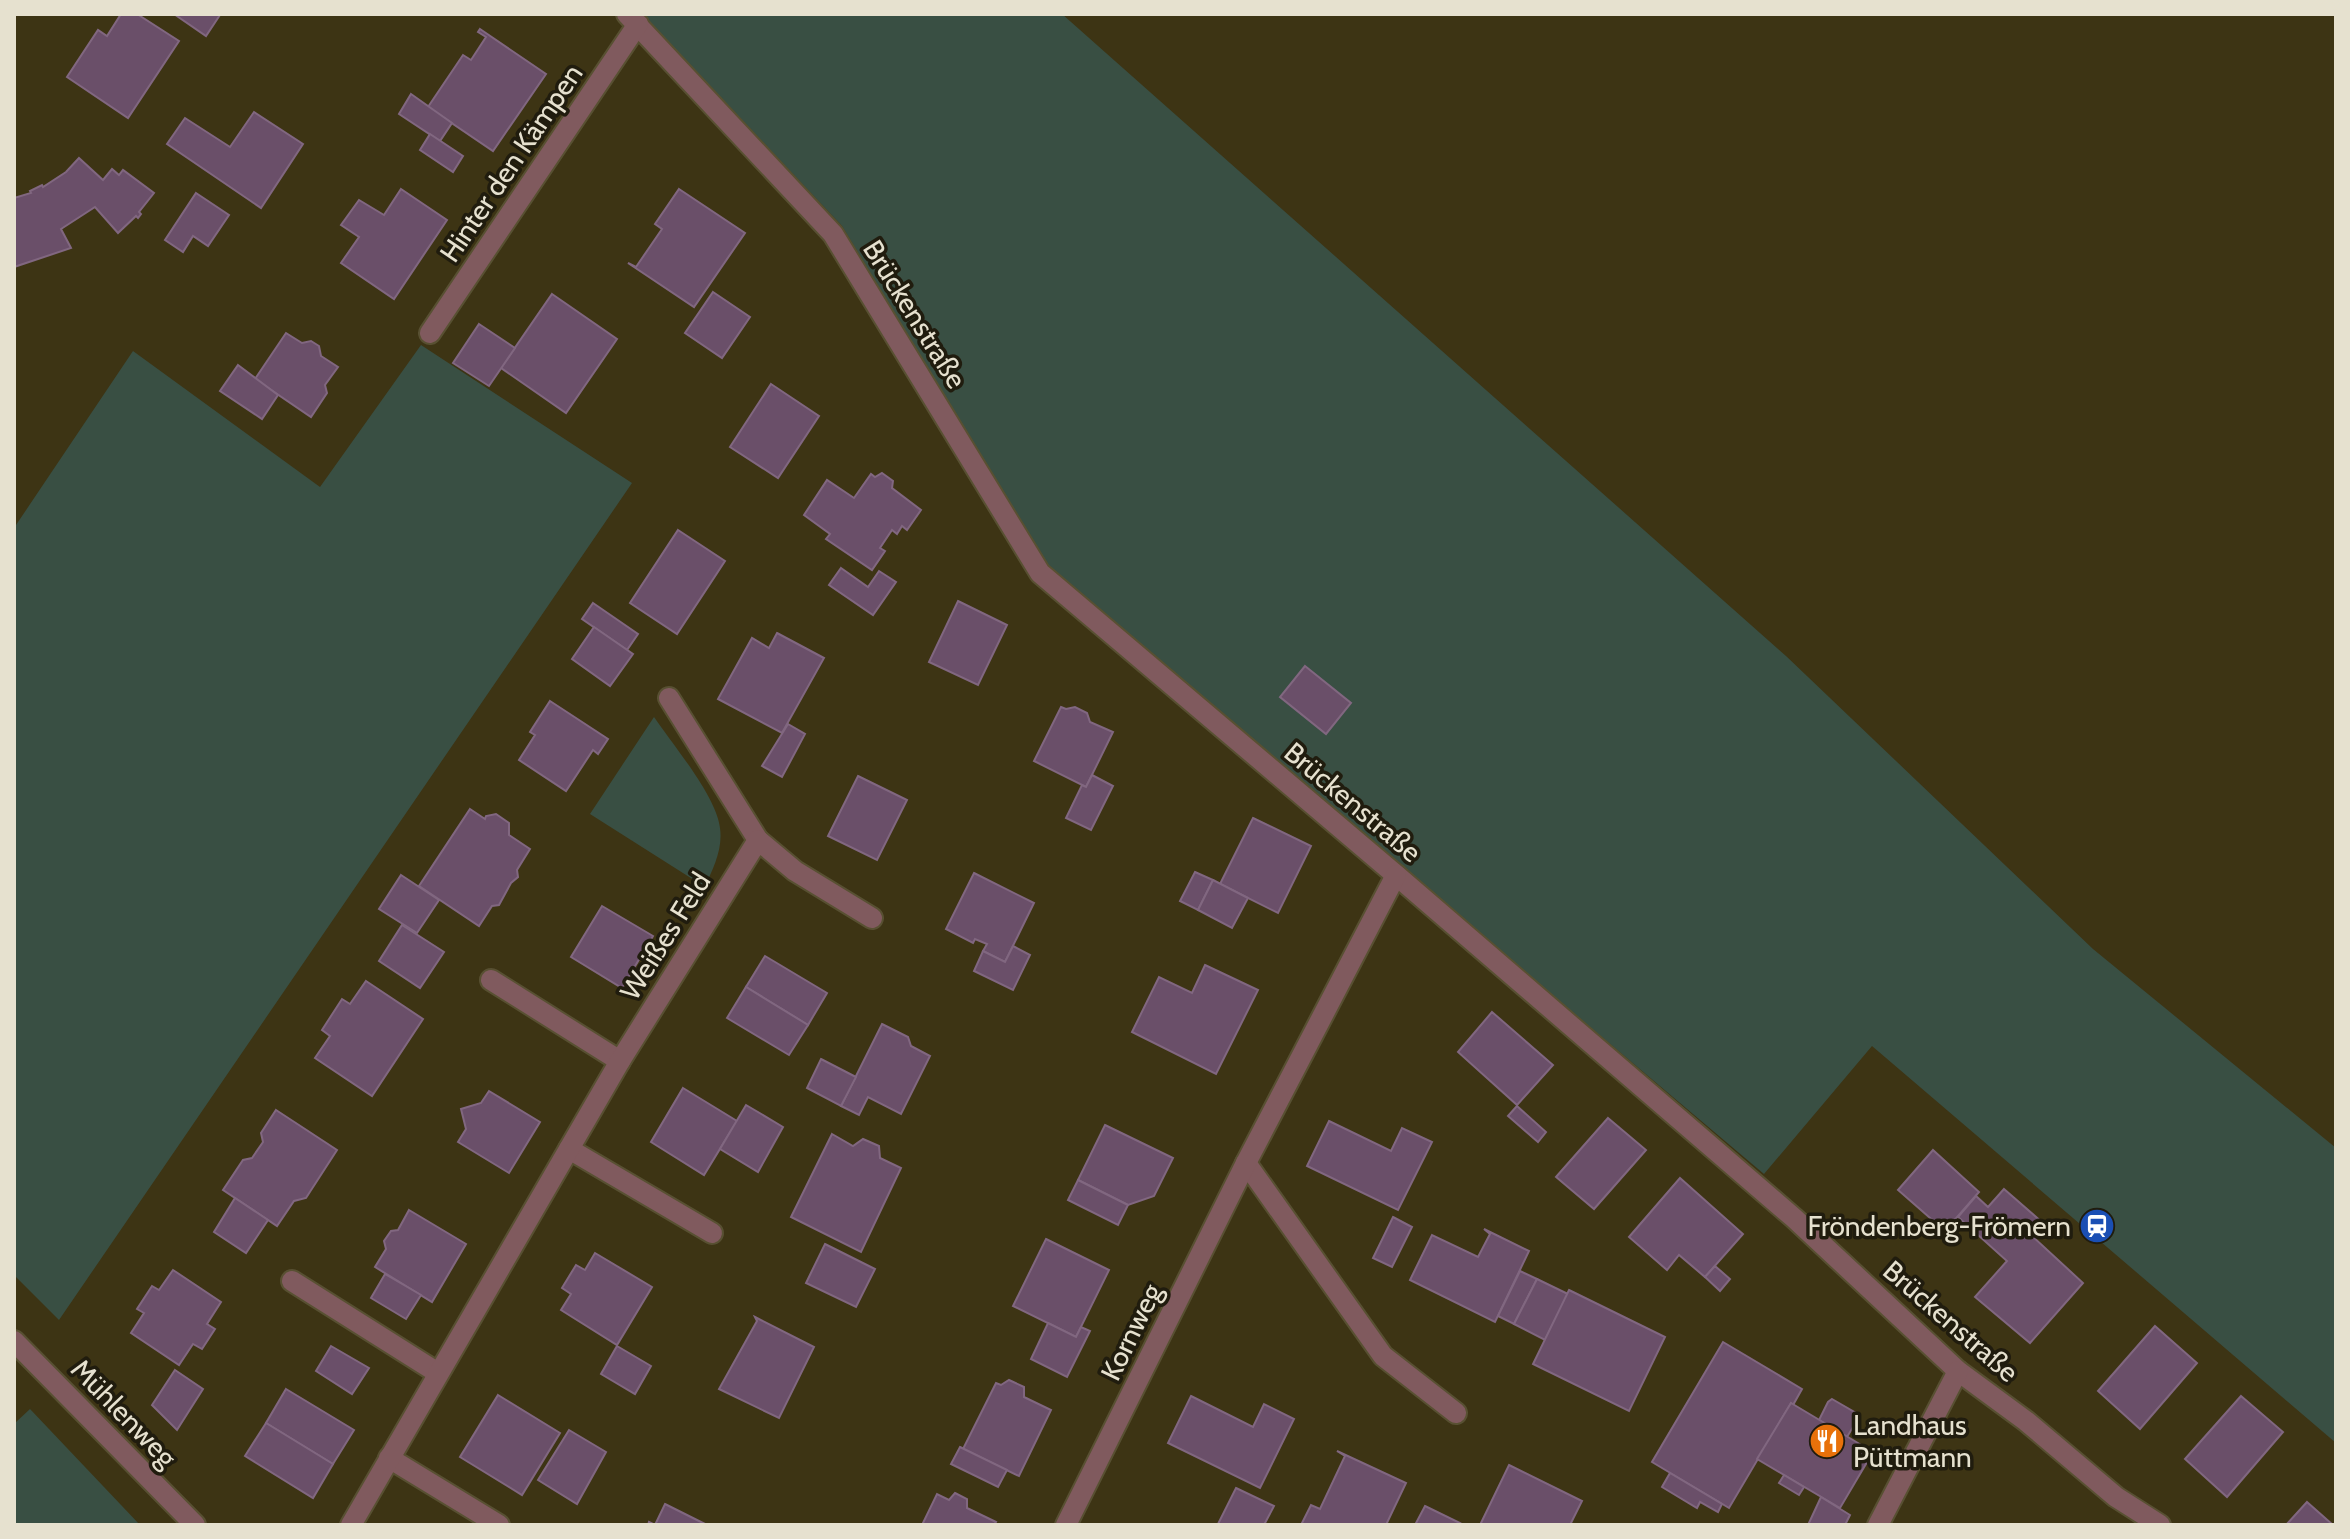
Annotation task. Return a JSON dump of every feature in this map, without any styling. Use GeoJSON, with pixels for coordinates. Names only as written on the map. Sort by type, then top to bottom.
{"type":"FeatureCollection","features":[{"type":"Feature","properties":{"kind":"street","name":"Hinter den Kämpen"},"geometry":{"type":"LineString","coordinates":[[430,333],[632,19]]}},
{"type":"Feature","properties":{"kind":"street","name":"Brückenstraße"},"geometry":{"type":"LineString","coordinates":[[632,19],[833,234],[1040,573],[1794,1218],[1958,1371],[2026,1421],[2116,1497],[2160,1525]]}},
{"type":"Feature","properties":{"kind":"street"},"geometry":{"type":"LineString","coordinates":[[669,698],[758,840],[795,871],[872,918]]}},
{"type":"Feature","properties":{"kind":"street","name":"Weißes Feld"},"geometry":{"type":"LineString","coordinates":[[351,1525],[620,1061],[758,840]]}},
{"type":"Feature","properties":{"kind":"street","name":"Kornweg"},"geometry":{"type":"LineString","coordinates":[[1066,1525],[1246,1163],[1396,875]]}},
{"type":"Feature","properties":{"kind":"street"},"geometry":{"type":"LineString","coordinates":[[491,980],[620,1061]]}},
{"type":"Feature","properties":{"kind":"street"},"geometry":{"type":"LineString","coordinates":[[569,1149],[712,1233]]}},
{"type":"Feature","properties":{"kind":"street"},"geometry":{"type":"LineString","coordinates":[[1246,1163],[1383,1356],[1456,1413]]}},
{"type":"Feature","properties":{"kind":"street"},"geometry":{"type":"LineString","coordinates":[[292,1281],[438,1373]]}},
{"type":"Feature","properties":{"kind":"street","name":"Mühlenweg"},"geometry":{"type":"LineString","coordinates":[[14,1341],[195,1525]]}},
{"type":"Feature","properties":{"kind":"street"},"geometry":{"type":"LineString","coordinates":[[1878,1525],[1958,1371]]}},
{"type":"Feature","properties":{"kind":"street"},"geometry":{"type":"LineString","coordinates":[[389,1458],[499,1525]]}},
{"type":"Feature","properties":{"kind":"green space"},"geometry":{"type":"Polygon","coordinates":[[[642,14],[1062,14],[1786,656],[2093,949],[2336,1148],[2336,1443],[1872,1046],[1764,1174],[1049,570],[842,226],[642,14]]]}},
{"type":"Feature","properties":{"kind":"green space"},"geometry":{"type":"Polygon","coordinates":[[[421,345],[632,483],[59,1320],[14,1275],[14,528],[133,351],[320,487],[421,345]]]}},
{"type":"Feature","properties":{"kind":"green space"},"geometry":{"type":"Polygon","coordinates":[[[654,717],[703,787],[717,815],[720,844],[705,887],[590,814],[654,717]]]}},
{"type":"Feature","properties":{"kind":"green space"},"geometry":{"type":"Polygon","coordinates":[[[30,1409],[140,1525],[14,1525],[14,1424],[30,1409]]]}},
{"type":"Feature","properties":{"kind":"building"},"geometry":{"type":"Polygon","coordinates":[[[121,14],[137,14],[179,41],[128,118],[67,77],[98,30],[107,36],[121,14]]]}},
{"type":"Feature","properties":{"kind":"building"},"geometry":{"type":"Polygon","coordinates":[[[174,14],[219,14],[220,15],[206,36],[174,14]]]}},
{"type":"Feature","properties":{"kind":"building"},"geometry":{"type":"Polygon","coordinates":[[[480,29],[546,74],[493,151],[428,107],[463,55],[471,60],[486,37],[478,32],[480,29]]]}},
{"type":"Feature","properties":{"kind":"building"},"geometry":{"type":"Polygon","coordinates":[[[411,94],[452,123],[440,141],[399,114],[411,94]]]}},
{"type":"Feature","properties":{"kind":"building"},"geometry":{"type":"Polygon","coordinates":[[[254,112],[303,144],[261,208],[167,144],[185,118],[230,147],[254,112]]]}},
{"type":"Feature","properties":{"kind":"building"},"geometry":{"type":"Polygon","coordinates":[[[430,134],[463,156],[453,172],[420,150],[430,134]]]}},
{"type":"Feature","properties":{"kind":"building"},"geometry":{"type":"Polygon","coordinates":[[[79,158],[103,180],[112,169],[119,175],[123,170],[154,193],[138,218],[136,216],[118,233],[95,207],[61,229],[71,248],[14,267],[14,198],[43,187],[66,172],[79,158]]]}},
{"type":"Feature","properties":{"kind":"building"},"geometry":{"type":"Polygon","coordinates":[[[401,189],[447,220],[394,299],[341,263],[359,237],[341,225],[359,200],[384,215],[401,189]]]}},
{"type":"Feature","properties":{"kind":"building"},"geometry":{"type":"Polygon","coordinates":[[[679,189],[745,233],[694,307],[628,263],[636,267],[662,229],[655,224],[679,189]]]}},
{"type":"Feature","properties":{"kind":"building"},"geometry":{"type":"Polygon","coordinates":[[[196,193],[229,215],[208,246],[193,236],[183,252],[165,240],[196,193]]]}},
{"type":"Feature","properties":{"kind":"building"},"geometry":{"type":"Polygon","coordinates":[[[713,292],[750,317],[722,358],[685,333],[713,292]]]}},
{"type":"Feature","properties":{"kind":"building"},"geometry":{"type":"Polygon","coordinates":[[[552,294],[617,339],[566,413],[501,368],[552,294]]]}},
{"type":"Feature","properties":{"kind":"building"},"geometry":{"type":"Polygon","coordinates":[[[479,324],[515,348],[489,386],[453,363],[479,324]]]}},
{"type":"Feature","properties":{"kind":"building"},"geometry":{"type":"Polygon","coordinates":[[[286,333],[302,343],[311,341],[319,346],[321,356],[338,367],[325,385],[327,393],[311,417],[255,379],[286,333]]]}},
{"type":"Feature","properties":{"kind":"building"},"geometry":{"type":"Polygon","coordinates":[[[238,365],[278,395],[262,419],[220,391],[238,365]]]}},
{"type":"Feature","properties":{"kind":"building"},"geometry":{"type":"Polygon","coordinates":[[[771,384],[819,416],[778,478],[730,447],[771,384]]]}},
{"type":"Feature","properties":{"kind":"building"},"geometry":{"type":"Polygon","coordinates":[[[882,473],[893,481],[892,488],[921,510],[907,530],[902,526],[897,534],[892,530],[880,548],[885,551],[872,570],[826,539],[830,534],[804,515],[827,480],[854,498],[871,474],[875,477],[882,473]]]}},
{"type":"Feature","properties":{"kind":"building"},"geometry":{"type":"Polygon","coordinates":[[[678,530],[725,561],[677,634],[630,603],[678,530]]]}},
{"type":"Feature","properties":{"kind":"building"},"geometry":{"type":"Polygon","coordinates":[[[841,568],[868,587],[879,571],[896,582],[873,615],[829,585],[841,568]]]}},
{"type":"Feature","properties":{"kind":"building"},"geometry":{"type":"Polygon","coordinates":[[[958,601],[1007,625],[978,685],[929,662],[958,601]]]}},
{"type":"Feature","properties":{"kind":"building"},"geometry":{"type":"Polygon","coordinates":[[[593,603],[638,634],[627,650],[582,619],[593,603]]]}},
{"type":"Feature","properties":{"kind":"building"},"geometry":{"type":"Polygon","coordinates":[[[594,627],[633,654],[610,686],[572,659],[594,627]]]}},
{"type":"Feature","properties":{"kind":"building"},"geometry":{"type":"Polygon","coordinates":[[[777,633],[824,658],[782,733],[718,699],[752,638],[769,648],[777,633]]]}},
{"type":"Feature","properties":{"kind":"building"},"geometry":{"type":"Polygon","coordinates":[[[1305,666],[1351,703],[1326,734],[1280,697],[1305,666]]]}},
{"type":"Feature","properties":{"kind":"building"},"geometry":{"type":"Polygon","coordinates":[[[550,701],[608,739],[598,754],[593,750],[566,791],[519,760],[535,735],[530,732],[550,701]]]}},
{"type":"Feature","properties":{"kind":"building"},"geometry":{"type":"Polygon","coordinates":[[[1061,707],[1075,707],[1087,713],[1090,722],[1113,732],[1086,787],[1034,761],[1061,707]]]}},
{"type":"Feature","properties":{"kind":"building"},"geometry":{"type":"Polygon","coordinates":[[[788,724],[805,734],[782,777],[762,766],[788,724]]]}},
{"type":"Feature","properties":{"kind":"building"},"geometry":{"type":"Polygon","coordinates":[[[1092,775],[1113,786],[1091,830],[1066,818],[1082,785],[1086,787],[1092,775]]]}},
{"type":"Feature","properties":{"kind":"building"},"geometry":{"type":"Polygon","coordinates":[[[858,776],[907,800],[877,860],[828,836],[858,776]]]}},
{"type":"Feature","properties":{"kind":"building"},"geometry":{"type":"Polygon","coordinates":[[[470,809],[485,819],[496,814],[509,823],[509,835],[530,849],[517,870],[518,877],[511,883],[499,905],[492,906],[479,926],[419,886],[470,809]]]}},
{"type":"Feature","properties":{"kind":"building"},"geometry":{"type":"Polygon","coordinates":[[[1253,818],[1311,846],[1278,913],[1220,884],[1253,818]]]}},
{"type":"Feature","properties":{"kind":"building"},"geometry":{"type":"Polygon","coordinates":[[[1195,872],[1213,880],[1198,910],[1180,901],[1195,872]]]}},
{"type":"Feature","properties":{"kind":"building"},"geometry":{"type":"Polygon","coordinates":[[[974,873],[1034,903],[1005,962],[983,951],[987,944],[975,939],[973,943],[946,929],[974,873]]]}},
{"type":"Feature","properties":{"kind":"building"},"geometry":{"type":"Polygon","coordinates":[[[401,875],[439,900],[417,933],[379,909],[401,875]]]}},
{"type":"Feature","properties":{"kind":"building"},"geometry":{"type":"Polygon","coordinates":[[[1213,880],[1248,898],[1232,928],[1198,910],[1213,880]]]}},
{"type":"Feature","properties":{"kind":"building"},"geometry":{"type":"Polygon","coordinates":[[[602,906],[653,936],[622,988],[571,957],[602,906]]]}},
{"type":"Feature","properties":{"kind":"building"},"geometry":{"type":"Polygon","coordinates":[[[402,925],[444,952],[420,988],[379,961],[402,925]]]}},
{"type":"Feature","properties":{"kind":"building"},"geometry":{"type":"Polygon","coordinates":[[[1013,946],[1030,955],[1013,990],[974,971],[983,951],[1005,962],[1013,946]]]}},
{"type":"Feature","properties":{"kind":"building"},"geometry":{"type":"Polygon","coordinates":[[[765,956],[827,993],[808,1025],[746,987],[765,956]]]}},
{"type":"Feature","properties":{"kind":"building"},"geometry":{"type":"Polygon","coordinates":[[[1205,965],[1258,990],[1216,1074],[1132,1032],[1159,977],[1192,993],[1205,965]]]}},
{"type":"Feature","properties":{"kind":"building"},"geometry":{"type":"Polygon","coordinates":[[[366,981],[423,1019],[372,1096],[315,1058],[330,1036],[322,1030],[342,999],[350,1004],[366,981]]]}},
{"type":"Feature","properties":{"kind":"building"},"geometry":{"type":"Polygon","coordinates":[[[746,987],[808,1025],[789,1055],[727,1018],[746,987]]]}},
{"type":"Feature","properties":{"kind":"building"},"geometry":{"type":"Polygon","coordinates":[[[1492,1012],[1553,1065],[1517,1105],[1458,1052],[1492,1012]]]}},
{"type":"Feature","properties":{"kind":"building"},"geometry":{"type":"Polygon","coordinates":[[[882,1024],[908,1037],[911,1046],[930,1056],[901,1114],[868,1097],[859,1115],[841,1106],[882,1024]]]}},
{"type":"Feature","properties":{"kind":"building"},"geometry":{"type":"Polygon","coordinates":[[[821,1059],[856,1077],[841,1106],[807,1088],[821,1059]]]}},
{"type":"Feature","properties":{"kind":"building"},"geometry":{"type":"Polygon","coordinates":[[[683,1088],[737,1121],[704,1175],[651,1142],[683,1088]]]}},
{"type":"Feature","properties":{"kind":"building"},"geometry":{"type":"Polygon","coordinates":[[[489,1091],[540,1122],[509,1173],[458,1142],[466,1129],[461,1109],[481,1103],[489,1091]]]}},
{"type":"Feature","properties":{"kind":"building"},"geometry":{"type":"Polygon","coordinates":[[[746,1105],[783,1127],[758,1172],[720,1149],[746,1105]]]}},
{"type":"Feature","properties":{"kind":"building"},"geometry":{"type":"Polygon","coordinates":[[[1517,1106],[1546,1132],[1538,1142],[1508,1116],[1517,1106]]]}},
{"type":"Feature","properties":{"kind":"building"},"geometry":{"type":"Polygon","coordinates":[[[276,1110],[337,1150],[306,1198],[294,1201],[277,1226],[223,1190],[243,1160],[252,1158],[263,1142],[261,1133],[276,1110]]]}},
{"type":"Feature","properties":{"kind":"building"},"geometry":{"type":"Polygon","coordinates":[[[1608,1118],[1646,1150],[1594,1209],[1556,1177],[1608,1118]]]}},
{"type":"Feature","properties":{"kind":"building"},"geometry":{"type":"Polygon","coordinates":[[[1329,1121],[1391,1151],[1402,1128],[1432,1142],[1398,1210],[1307,1166],[1329,1121]]]}},
{"type":"Feature","properties":{"kind":"building"},"geometry":{"type":"Polygon","coordinates":[[[1105,1125],[1173,1158],[1154,1196],[1128,1205],[1078,1180],[1105,1125]]]}},
{"type":"Feature","properties":{"kind":"building"},"geometry":{"type":"Polygon","coordinates":[[[832,1134],[853,1146],[863,1139],[879,1146],[880,1158],[901,1168],[861,1252],[791,1217],[832,1134]]]}},
{"type":"Feature","properties":{"kind":"building"},"geometry":{"type":"Polygon","coordinates":[[[1933,1150],[1979,1192],[1945,1231],[1898,1190],[1933,1150]]]}},
{"type":"Feature","properties":{"kind":"building"},"geometry":{"type":"Polygon","coordinates":[[[1680,1178],[1743,1234],[1705,1277],[1679,1255],[1667,1270],[1629,1237],[1680,1178]]]}},
{"type":"Feature","properties":{"kind":"building"},"geometry":{"type":"Polygon","coordinates":[[[1078,1180],[1128,1205],[1118,1225],[1068,1200],[1078,1180]]]}},
{"type":"Feature","properties":{"kind":"building"},"geometry":{"type":"Polygon","coordinates":[[[2004,1189],[2043,1223],[2032,1236],[2083,1283],[2030,1343],[1975,1297],[2007,1261],[1958,1217],[1976,1196],[1988,1207],[2004,1189]]]}},
{"type":"Feature","properties":{"kind":"building"},"geometry":{"type":"Polygon","coordinates":[[[235,1198],[268,1220],[246,1253],[214,1232],[235,1198]]]}},
{"type":"Feature","properties":{"kind":"building"},"geometry":{"type":"Polygon","coordinates":[[[409,1210],[466,1244],[432,1302],[375,1267],[386,1249],[384,1241],[391,1231],[398,1230],[409,1210]]]}},
{"type":"Feature","properties":{"kind":"building"},"geometry":{"type":"Polygon","coordinates":[[[1393,1217],[1412,1227],[1392,1267],[1373,1258],[1393,1217]]]}},
{"type":"Feature","properties":{"kind":"building"},"geometry":{"type":"Polygon","coordinates":[[[1484,1229],[1529,1251],[1495,1322],[1410,1280],[1432,1235],[1478,1257],[1490,1234],[1484,1229]]]}},
{"type":"Feature","properties":{"kind":"building"},"geometry":{"type":"Polygon","coordinates":[[[1046,1239],[1109,1270],[1076,1337],[1013,1306],[1046,1239]]]}},
{"type":"Feature","properties":{"kind":"building"},"geometry":{"type":"Polygon","coordinates":[[[825,1244],[875,1269],[856,1307],[806,1283],[825,1244]]]}},
{"type":"Feature","properties":{"kind":"building"},"geometry":{"type":"Polygon","coordinates":[[[595,1253],[652,1287],[617,1345],[561,1310],[571,1294],[562,1288],[576,1265],[585,1270],[595,1253]]]}},
{"type":"Feature","properties":{"kind":"building"},"geometry":{"type":"Polygon","coordinates":[[[1715,1266],[1730,1279],[1720,1291],[1705,1277],[1715,1266]]]}},
{"type":"Feature","properties":{"kind":"building"},"geometry":{"type":"Polygon","coordinates":[[[173,1270],[221,1302],[207,1324],[215,1329],[202,1349],[193,1344],[179,1365],[131,1333],[144,1313],[137,1309],[152,1286],[159,1290],[173,1270]]]}},
{"type":"Feature","properties":{"kind":"building"},"geometry":{"type":"Polygon","coordinates":[[[1520,1271],[1537,1279],[1514,1324],[1498,1316],[1520,1271]]]}},
{"type":"Feature","properties":{"kind":"building"},"geometry":{"type":"Polygon","coordinates":[[[385,1274],[421,1295],[406,1319],[371,1298],[385,1274]]]}},
{"type":"Feature","properties":{"kind":"building"},"geometry":{"type":"Polygon","coordinates":[[[1537,1279],[1568,1294],[1545,1340],[1514,1324],[1537,1279]]]}},
{"type":"Feature","properties":{"kind":"building"},"geometry":{"type":"Polygon","coordinates":[[[1569,1290],[1665,1337],[1629,1411],[1533,1364],[1569,1290]]]}},
{"type":"Feature","properties":{"kind":"building"},"geometry":{"type":"Polygon","coordinates":[[[755,1317],[814,1347],[779,1418],[719,1389],[757,1321],[755,1317]]]}},
{"type":"Feature","properties":{"kind":"building"},"geometry":{"type":"Polygon","coordinates":[[[1048,1323],[1076,1337],[1081,1327],[1090,1331],[1067,1377],[1031,1359],[1048,1323]]]}},
{"type":"Feature","properties":{"kind":"building"},"geometry":{"type":"Polygon","coordinates":[[[2155,1326],[2197,1363],[2140,1429],[2098,1391],[2155,1326]]]}},
{"type":"Feature","properties":{"kind":"building"},"geometry":{"type":"Polygon","coordinates":[[[1723,1342],[1802,1389],[1729,1508],[1652,1462],[1723,1342]]]}},
{"type":"Feature","properties":{"kind":"building"},"geometry":{"type":"Polygon","coordinates":[[[331,1346],[369,1368],[352,1394],[316,1371],[331,1346]]]}},
{"type":"Feature","properties":{"kind":"building"},"geometry":{"type":"Polygon","coordinates":[[[617,1346],[651,1366],[635,1394],[601,1374],[617,1346]]]}},
{"type":"Feature","properties":{"kind":"building"},"geometry":{"type":"Polygon","coordinates":[[[175,1370],[203,1389],[177,1430],[152,1405],[175,1370]]]}},
{"type":"Feature","properties":{"kind":"building"},"geometry":{"type":"Polygon","coordinates":[[[1009,1380],[1024,1387],[1024,1397],[1051,1410],[1019,1476],[963,1449],[996,1383],[1001,1385],[1009,1380]]]}},
{"type":"Feature","properties":{"kind":"building"},"geometry":{"type":"Polygon","coordinates":[[[286,1389],[354,1430],[333,1464],[266,1423],[286,1389]]]}},
{"type":"Feature","properties":{"kind":"building"},"geometry":{"type":"Polygon","coordinates":[[[498,1395],[560,1433],[522,1495],[460,1457],[498,1395]]]}},
{"type":"Feature","properties":{"kind":"building"},"geometry":{"type":"Polygon","coordinates":[[[1191,1396],[1253,1427],[1264,1404],[1294,1419],[1260,1488],[1168,1443],[1191,1396]]]}},
{"type":"Feature","properties":{"kind":"building"},"geometry":{"type":"Polygon","coordinates":[[[2241,1396],[2283,1432],[2227,1497],[2185,1459],[2241,1396]]]}},
{"type":"Feature","properties":{"kind":"building"},"geometry":{"type":"Polygon","coordinates":[[[1832,1399],[1856,1413],[1858,1419],[1847,1437],[1819,1420],[1832,1399]]]}},
{"type":"Feature","properties":{"kind":"building"},"geometry":{"type":"Polygon","coordinates":[[[1791,1403],[1873,1452],[1840,1508],[1757,1459],[1791,1403]]]}},
{"type":"Feature","properties":{"kind":"building"},"geometry":{"type":"Polygon","coordinates":[[[266,1423],[333,1464],[313,1498],[245,1456],[266,1423]]]}},
{"type":"Feature","properties":{"kind":"building"},"geometry":{"type":"Polygon","coordinates":[[[569,1430],[606,1452],[577,1504],[538,1480],[569,1430]]]}},
{"type":"Feature","properties":{"kind":"building"},"geometry":{"type":"Polygon","coordinates":[[[960,1447],[1007,1470],[998,1487],[951,1464],[960,1447]]]}},
{"type":"Feature","properties":{"kind":"building"},"geometry":{"type":"Polygon","coordinates":[[[1337,1451],[1406,1483],[1386,1525],[1301,1525],[1311,1505],[1320,1509],[1345,1456],[1337,1451]]]}},
{"type":"Feature","properties":{"kind":"building"},"geometry":{"type":"Polygon","coordinates":[[[1509,1465],[1582,1501],[1570,1525],[1480,1525],[1509,1465]]]}},
{"type":"Feature","properties":{"kind":"building"},"geometry":{"type":"Polygon","coordinates":[[[1670,1473],[1722,1504],[1718,1512],[1700,1502],[1697,1508],[1662,1487],[1670,1473]]]}},
{"type":"Feature","properties":{"kind":"building"},"geometry":{"type":"Polygon","coordinates":[[[1784,1475],[1804,1487],[1799,1495],[1779,1483],[1784,1475]]]}},
{"type":"Feature","properties":{"kind":"building"},"geometry":{"type":"Polygon","coordinates":[[[1236,1488],[1274,1506],[1264,1525],[1218,1524],[1236,1488]]]}},
{"type":"Feature","properties":{"kind":"building"},"geometry":{"type":"Polygon","coordinates":[[[955,1493],[967,1499],[967,1508],[996,1522],[994,1525],[922,1525],[937,1494],[949,1500],[955,1493]]]}},
{"type":"Feature","properties":{"kind":"building"},"geometry":{"type":"Polygon","coordinates":[[[1821,1497],[1850,1515],[1845,1525],[1808,1525],[1821,1497]]]}},
{"type":"Feature","properties":{"kind":"building"},"geometry":{"type":"Polygon","coordinates":[[[2307,1502],[2333,1525],[2286,1525],[2307,1502]]]}},
{"type":"Feature","properties":{"kind":"building"},"geometry":{"type":"Polygon","coordinates":[[[665,1504],[707,1525],[655,1525],[665,1504]]]}},
{"type":"Feature","properties":{"kind":"building"},"geometry":{"type":"Polygon","coordinates":[[[1425,1506],[1460,1523],[1415,1525],[1425,1506]]]}},
{"type":"Feature","properties":{"kind":"place","name":"Fröndenberg-Frömern"},"geometry":{"type":"Point","coordinates":[2097,1226]}},
{"type":"Feature","properties":{"kind":"place","name":"Landhaus Püttmann"},"geometry":{"type":"Point","coordinates":[1827,1441]}}]}
